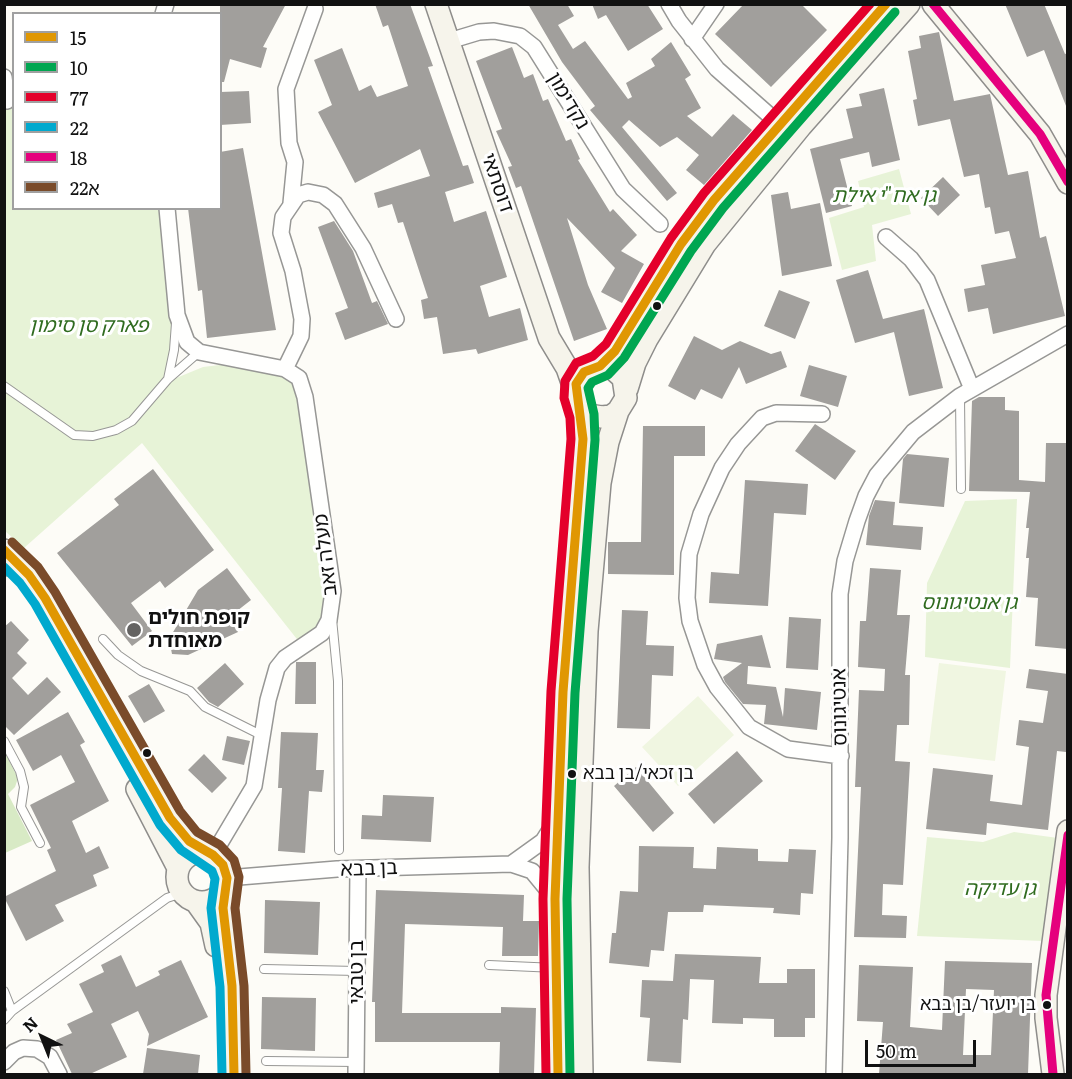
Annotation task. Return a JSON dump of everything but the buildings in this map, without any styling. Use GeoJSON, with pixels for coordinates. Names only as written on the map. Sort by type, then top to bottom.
{"type":"FeatureCollection","features":[{"type":"Feature","properties":{"kind":"street","name":"דוסתאי"},"geometry":{"type":"LineString","coordinates":[[436,4],[549,338],[563,360],[583,426],[583,456],[563,692],[558,819],[555,899],[558,1074]]}},
{"type":"Feature","properties":{"kind":"street"},"geometry":{"type":"LineString","coordinates":[[669,4],[692,39],[717,69],[786,130]]}},
{"type":"Feature","properties":{"kind":"street"},"geometry":{"type":"LineString","coordinates":[[692,39],[716,4]]}},
{"type":"Feature","properties":{"kind":"street"},"geometry":{"type":"LineString","coordinates":[[582,1074],[578,867],[587,631],[600,483],[608,442],[643,347],[687,271],[786,130],[886,4]]}},
{"type":"Feature","properties":{"kind":"street"},"geometry":{"type":"LineString","coordinates":[[618,411],[602,417],[585,412],[576,397],[578,380],[594,368],[629,331],[696,223],[909,4]]}},
{"type":"Feature","properties":{"kind":"street"},"geometry":{"type":"LineString","coordinates":[[933,4],[1040,135],[1068,183]]}},
{"type":"Feature","properties":{"kind":"street"},"geometry":{"type":"LineString","coordinates":[[291,203],[295,162],[290,143],[286,89],[315,9]]}},
{"type":"Feature","properties":{"kind":"street","name":"נקדימון"},"geometry":{"type":"LineString","coordinates":[[449,41],[479,32],[494,31],[520,36],[534,47],[623,189],[660,224]]}},
{"type":"Feature","properties":{"kind":"street"},"geometry":{"type":"LineString","coordinates":[[4,77],[7,101]]}},
{"type":"Feature","properties":{"kind":"street"},"geometry":{"type":"LineString","coordinates":[[166,210],[177,315],[187,342],[199,352],[285,369],[301,336],[302,320],[293,271],[281,233],[283,217],[298,195],[308,192],[323,195],[334,204],[363,248],[396,319]]}},
{"type":"Feature","properties":{"kind":"street"},"geometry":{"type":"LineString","coordinates":[[886,237],[911,259],[927,280],[966,392]]}},
{"type":"Feature","properties":{"kind":"street","name":"אנטיגונוס"},"geometry":{"type":"LineString","coordinates":[[834,1074],[841,756],[840,594],[845,561],[857,521],[866,496],[888,459],[920,426],[966,392],[1068,334]]}},
{"type":"Feature","properties":{"kind":"street"},"geometry":{"type":"LineString","coordinates":[[563,360],[579,369],[617,371],[623,378],[627,389]]}},
{"type":"Feature","properties":{"kind":"street","name":"מעלה זאב"},"geometry":{"type":"LineString","coordinates":[[209,854],[251,793],[268,700],[277,669],[285,658],[321,633],[331,612],[333,591],[305,397],[299,378],[285,369]]}},
{"type":"Feature","properties":{"kind":"street"},"geometry":{"type":"LineString","coordinates":[[822,414],[776,413],[762,418],[738,444],[722,468],[701,514],[689,554],[687,598],[690,621],[705,666],[717,687],[749,727],[788,749],[841,756]]}},
{"type":"Feature","properties":{"kind":"street"},"geometry":{"type":"LineString","coordinates":[[4,550],[29,575],[45,598],[170,818],[189,841],[223,865],[225,884],[223,908],[232,986],[234,1074]]}},
{"type":"Feature","properties":{"kind":"street"},"geometry":{"type":"LineString","coordinates":[[5,568],[24,589],[51,628],[178,868],[177,881],[211,923],[220,983],[221,1074]]}},
{"type":"Feature","properties":{"kind":"street"},"geometry":{"type":"LineString","coordinates":[[511,864],[543,841],[558,819]]}},
{"type":"Feature","properties":{"kind":"street"},"geometry":{"type":"LineString","coordinates":[[1053,1074],[1046,995],[1068,831]]}},
{"type":"Feature","properties":{"kind":"street"},"geometry":{"type":"LineString","coordinates":[[178,868],[189,855],[209,854]]}},
{"type":"Feature","properties":{"kind":"street","name":"בן בבא"},"geometry":{"type":"LineString","coordinates":[[225,884],[358,869],[511,864],[531,871],[555,899]]}},
{"type":"Feature","properties":{"kind":"street","name":"בן טבאי"},"geometry":{"type":"LineString","coordinates":[[356,1068],[358,869]]}},
{"type":"Feature","properties":{"kind":"street"},"geometry":{"type":"LineString","coordinates":[[189,897],[213,900],[225,884]]}},
{"type":"Feature","properties":{"kind":"street"},"geometry":{"type":"LineString","coordinates":[[4,1062],[14,1052],[23,1048],[45,1052],[59,1074]]}},
{"type":"Feature","properties":{"kind":"lane"},"geometry":{"type":"LineString","coordinates":[[168,379],[174,350],[177,315]]}},
{"type":"Feature","properties":{"kind":"lane"},"geometry":{"type":"LineString","coordinates":[[4,386],[74,435],[83,437],[116,430],[132,421],[168,379],[199,352]]}},
{"type":"Feature","properties":{"kind":"lane"},"geometry":{"type":"LineString","coordinates":[[961,489],[966,392]]}},
{"type":"Feature","properties":{"kind":"lane"},"geometry":{"type":"LineString","coordinates":[[331,612],[338,681],[339,850]]}},
{"type":"Feature","properties":{"kind":"lane"},"geometry":{"type":"LineString","coordinates":[[103,639],[118,655],[141,671],[190,691],[205,707],[263,736]]}},
{"type":"Feature","properties":{"kind":"lane"},"geometry":{"type":"LineString","coordinates":[[4,741],[20,771],[24,787],[21,807],[40,843]]}},
{"type":"Feature","properties":{"kind":"lane"},"geometry":{"type":"LineString","coordinates":[[4,1020],[12,1011],[167,898],[189,897]]}},
{"type":"Feature","properties":{"kind":"lane"},"geometry":{"type":"LineString","coordinates":[[489,965],[557,968]]}},
{"type":"Feature","properties":{"kind":"lane"},"geometry":{"type":"LineString","coordinates":[[264,969],[357,971]]}},
{"type":"Feature","properties":{"kind":"lane"},"geometry":{"type":"LineString","coordinates":[[4,991],[12,1011]]}},
{"type":"Feature","properties":{"kind":"lane"},"geometry":{"type":"LineString","coordinates":[[266,1061],[356,1068]]}},
{"type":"Feature","properties":{"kind":"green space","name":"פארק סן סימון"},"geometry":{"type":"Polygon","coordinates":[[[12,106],[12,210],[161,210],[174,327],[169,381],[203,367],[228,364],[283,371],[299,390],[329,595],[327,612],[316,629],[300,643],[142,443],[24,548],[5,531],[4,107],[12,106]]]}},
{"type":"Feature","properties":{"kind":"green space","name":"גן אח\"י אילת"},"geometry":{"type":"Polygon","coordinates":[[[899,169],[911,214],[872,225],[876,261],[842,270],[829,218],[864,207],[858,181],[899,169]]]}},
{"type":"Feature","properties":{"kind":"green space","name":"גן אנטיגונוס"},"geometry":{"type":"Polygon","coordinates":[[[1017,499],[1010,668],[925,657],[927,583],[965,501],[1017,499]]]}},
{"type":"Feature","properties":{"kind":"green space"},"geometry":{"type":"Polygon","coordinates":[[[939,663],[1006,671],[995,761],[928,753],[939,663]]]}},
{"type":"Feature","properties":{"kind":"green space"},"geometry":{"type":"Polygon","coordinates":[[[698,696],[734,735],[678,786],[642,747],[698,696]]]}},
{"type":"Feature","properties":{"kind":"green space"},"geometry":{"type":"Polygon","coordinates":[[[4,751],[18,778],[15,787],[8,794],[32,841],[5,853],[4,751]]]}},
{"type":"Feature","properties":{"kind":"green space","name":"גן עדיקה"},"geometry":{"type":"Polygon","coordinates":[[[1014,832],[1058,838],[1043,941],[917,936],[927,837],[983,842],[1014,832]]]}},
{"type":"Feature","properties":{"kind":"transit line","name":"77"},"geometry":{"type":"LineString","coordinates":[[546,1074],[543,899],[551,691],[571,439],[570,418],[564,398],[565,381],[576,363],[593,356],[606,344],[671,238],[704,193],[870,4]]}},
{"type":"Feature","properties":{"kind":"transit line","name":"15"},"geometry":{"type":"LineString","coordinates":[[558,1074],[555,899],[563,692],[583,439],[576,384],[584,372],[600,366],[615,351],[681,244],[714,200],[886,4]]}},
{"type":"Feature","properties":{"kind":"transit line","name":"18"},"geometry":{"type":"LineString","coordinates":[[933,4],[1040,134],[1068,182]]}},
{"type":"Feature","properties":{"kind":"transit line","name":"10"},"geometry":{"type":"LineString","coordinates":[[570,1074],[567,899],[575,693],[595,440],[594,414],[588,388],[592,382],[608,375],[624,358],[691,251],[723,208],[895,12]]}},
{"type":"Feature","properties":{"kind":"transit line","name":"22א"},"geometry":{"type":"LineString","coordinates":[[12,542],[38,567],[55,592],[180,811],[197,832],[220,845],[234,860],[239,877],[235,908],[244,986],[246,1074]]}},
{"type":"Feature","properties":{"kind":"transit line","name":"15"},"geometry":{"type":"LineString","coordinates":[[4,550],[29,575],[45,598],[170,818],[189,841],[213,855],[223,865],[227,878],[223,908],[232,986],[234,1074]]}},
{"type":"Feature","properties":{"kind":"transit line","name":"22"},"geometry":{"type":"LineString","coordinates":[[4,567],[20,583],[35,604],[160,825],[181,850],[212,871],[215,879],[211,908],[220,987],[222,1074]]}},
{"type":"Feature","properties":{"kind":"transit line","name":"18"},"geometry":{"type":"LineString","coordinates":[[1053,1074],[1046,995],[1068,835]]}},
{"type":"Feature","properties":{"kind":"place","name":"קופת חולים מאוחדת"},"geometry":{"type":"Point","coordinates":[134,630]}},
{"type":"Feature","properties":{"kind":"place","name":"בן זכאי/בן בבא"},"geometry":{"type":"Point","coordinates":[572,774]}},
{"type":"Feature","properties":{"kind":"place","name":"בן יועזר/בן בבא"},"geometry":{"type":"Point","coordinates":[1047,1005]}}]}
